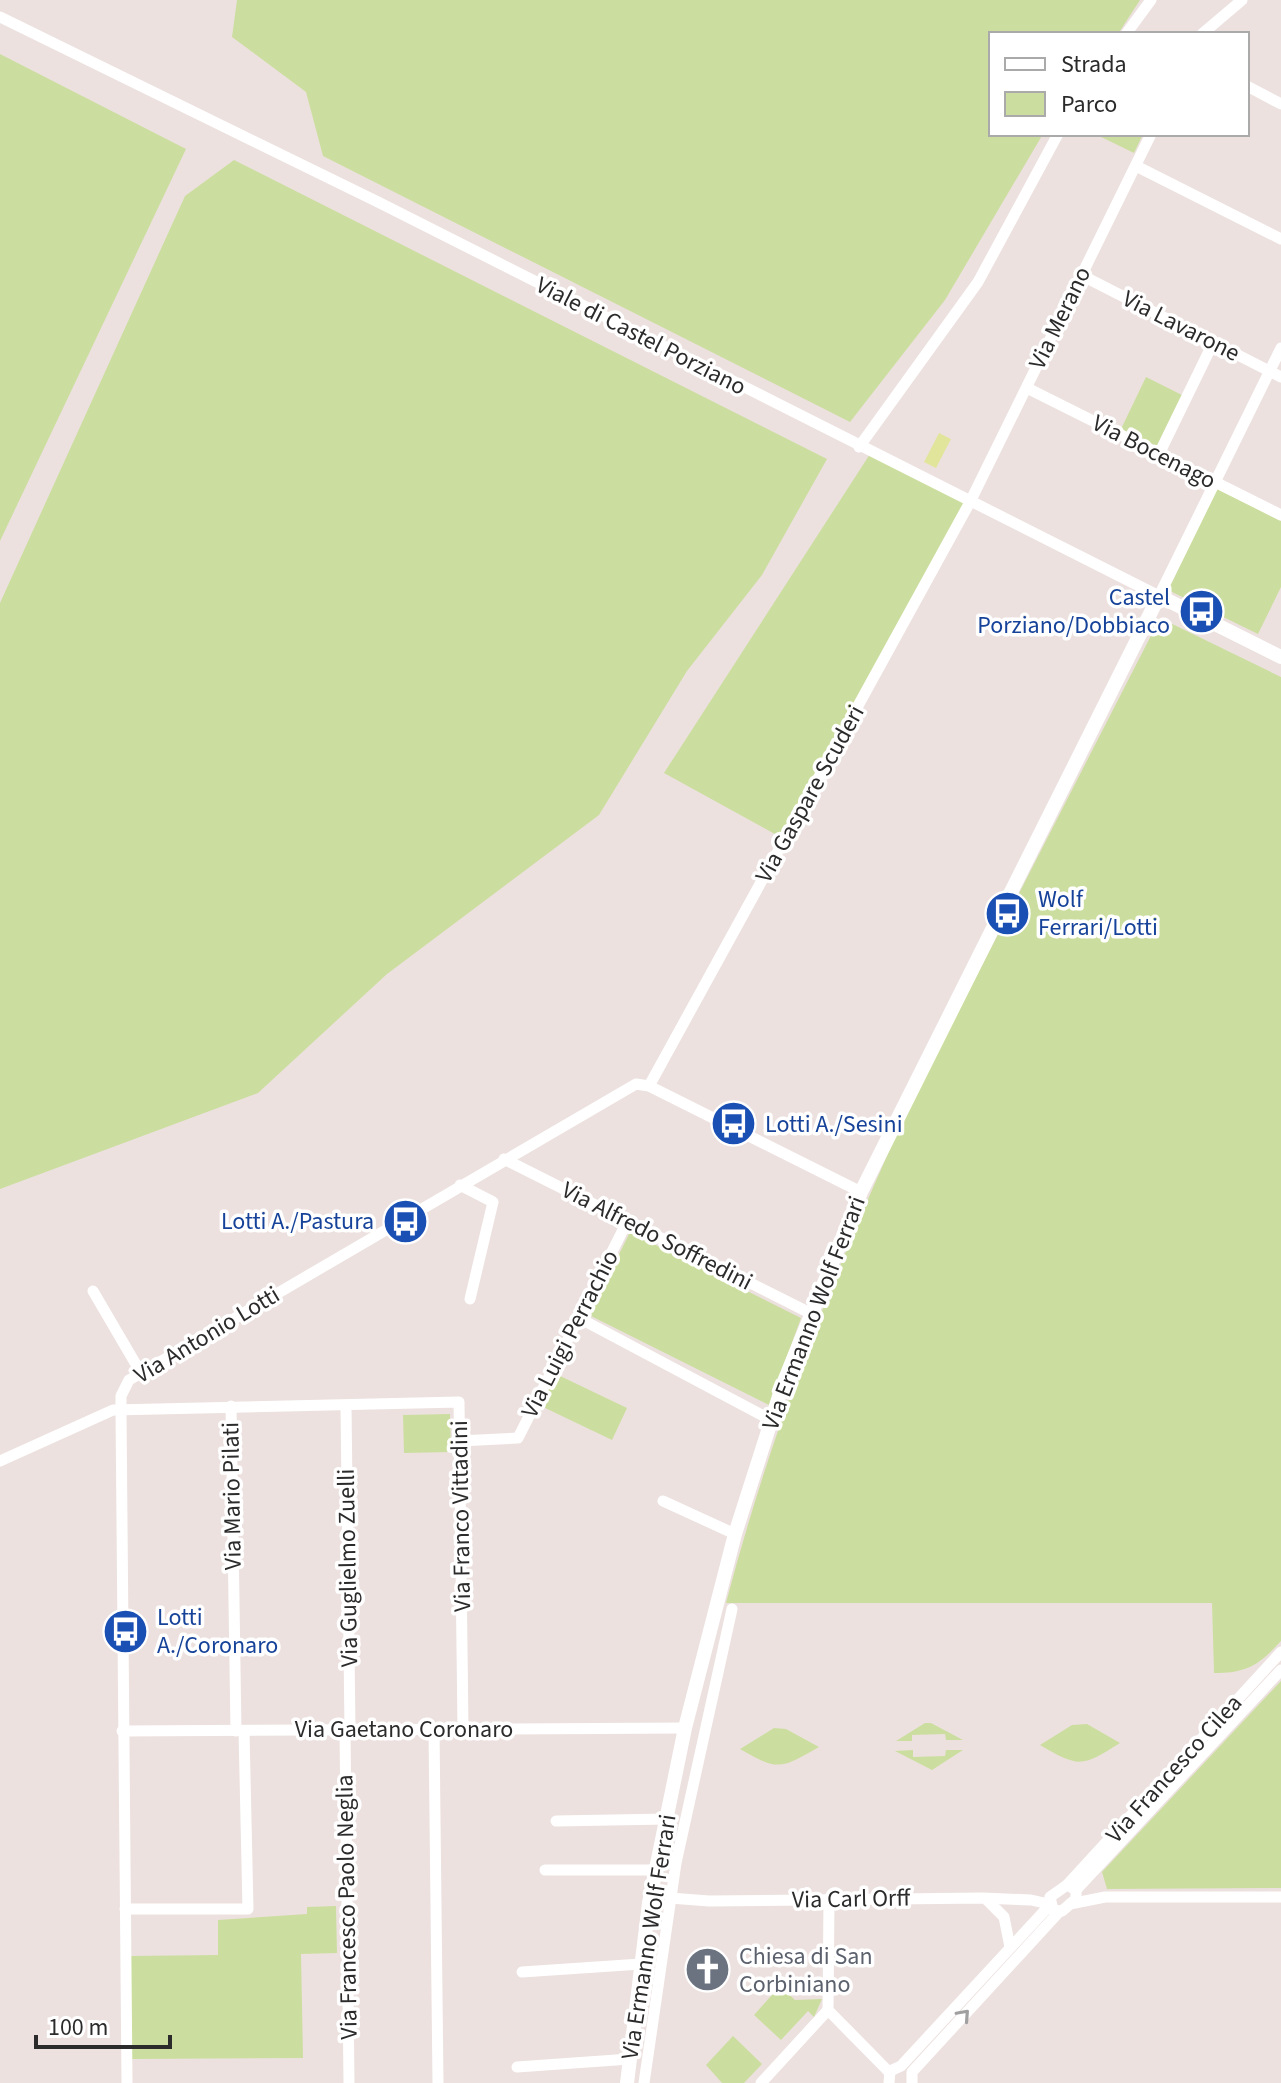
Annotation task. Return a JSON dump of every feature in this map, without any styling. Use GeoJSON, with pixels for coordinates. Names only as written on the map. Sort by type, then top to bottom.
{"type":"FeatureCollection","features":[{"type":"Feature","properties":{"kind":"street"},"geometry":{"type":"LineString","coordinates":[[1127,32],[1151,0]]}},
{"type":"Feature","properties":{"kind":"street"},"geometry":{"type":"LineString","coordinates":[[1204,32],[1242,0]]}},
{"type":"Feature","properties":{"kind":"street","name":"Viale di Castel Porziano"},"geometry":{"type":"LineString","coordinates":[[0,17],[378,202],[1281,657]]}},
{"type":"Feature","properties":{"kind":"street"},"geometry":{"type":"LineString","coordinates":[[1249,87],[1281,104]]}},
{"type":"Feature","properties":{"kind":"street"},"geometry":{"type":"LineString","coordinates":[[859,447],[978,282],[1057,136]]}},
{"type":"Feature","properties":{"kind":"street","name":"Via Merano"},"geometry":{"type":"LineString","coordinates":[[970,502],[1150,136]]}},
{"type":"Feature","properties":{"kind":"street"},"geometry":{"type":"LineString","coordinates":[[1136,166],[1281,239]]}},
{"type":"Feature","properties":{"kind":"street","name":"Via Lavarone"},"geometry":{"type":"LineString","coordinates":[[1081,275],[1275,374]]}},
{"type":"Feature","properties":{"kind":"street"},"geometry":{"type":"LineString","coordinates":[[1159,454],[1213,343]]}},
{"type":"Feature","properties":{"kind":"street"},"geometry":{"type":"LineString","coordinates":[[1159,596],[1214,482],[1275,374],[1281,348]]}},
{"type":"Feature","properties":{"kind":"street","name":"Via Bocenago"},"geometry":{"type":"LineString","coordinates":[[1027,388],[1281,515]]}},
{"type":"Feature","properties":{"kind":"street","name":"Via Gaspare Scuderi"},"geometry":{"type":"LineString","coordinates":[[649,1086],[970,502]]}},
{"type":"Feature","properties":{"kind":"street","name":"Via Ermanno Wolf Ferrari"},"geometry":{"type":"LineString","coordinates":[[627,2083],[656,1870],[685,1728],[735,1534],[771,1420],[810,1313],[861,1192],[1159,596]]}},
{"type":"Feature","properties":{"kind":"street","name":"Via Antonio Lotti"},"geometry":{"type":"LineString","coordinates":[[127,2083],[122,1731],[121,1410],[124,1387],[141,1373],[609,1097],[636,1084],[649,1086]]}},
{"type":"Feature","properties":{"kind":"street"},"geometry":{"type":"LineString","coordinates":[[649,1086],[861,1192]]}},
{"type":"Feature","properties":{"kind":"street","name":"Via Alfredo Soffredini"},"geometry":{"type":"LineString","coordinates":[[504,1159],[810,1313]]}},
{"type":"Feature","properties":{"kind":"street"},"geometry":{"type":"LineString","coordinates":[[460,1185],[493,1202],[470,1299]]}},
{"type":"Feature","properties":{"kind":"street","name":"Via Luigi Perrachio"},"geometry":{"type":"LineString","coordinates":[[459,1441],[518,1438],[628,1220]]}},
{"type":"Feature","properties":{"kind":"street"},"geometry":{"type":"LineString","coordinates":[[93,1291],[141,1373]]}},
{"type":"Feature","properties":{"kind":"street"},"geometry":{"type":"LineString","coordinates":[[577,1317],[771,1420]]}},
{"type":"Feature","properties":{"kind":"street","name":"Via Franco Vittadini"},"geometry":{"type":"LineString","coordinates":[[121,1410],[459,1402],[463,1729]]}},
{"type":"Feature","properties":{"kind":"street","name":"Via Mario Pilati"},"geometry":{"type":"LineString","coordinates":[[125,1909],[248,1909],[231,1406]]}},
{"type":"Feature","properties":{"kind":"street","name":"Via Guglielmo Zuelli"},"geometry":{"type":"LineString","coordinates":[[346,1406],[348,1730]]}},
{"type":"Feature","properties":{"kind":"street"},"geometry":{"type":"LineString","coordinates":[[0,1461],[121,1410]]}},
{"type":"Feature","properties":{"kind":"street"},"geometry":{"type":"LineString","coordinates":[[663,1501],[735,1534]]}},
{"type":"Feature","properties":{"kind":"street","name":"Via Ermanno Wolf Ferrari"},"geometry":{"type":"LineString","coordinates":[[644,2083],[670,1898],[732,1609]]}},
{"type":"Feature","properties":{"kind":"street","name":"Via Francesco Cilea"},"geometry":{"type":"LineString","coordinates":[[898,2076],[1052,1904],[1070,1904],[1073,1889],[1281,1652]]}},
{"type":"Feature","properties":{"kind":"street","name":"Via Francesco Cilea"},"geometry":{"type":"LineString","coordinates":[[898,2076],[1010,1947],[1052,1904],[1100,1867],[1281,1671]]}},
{"type":"Feature","properties":{"kind":"street","name":"Via Gaetano Coronaro"},"geometry":{"type":"LineString","coordinates":[[122,1731],[685,1728]]}},
{"type":"Feature","properties":{"kind":"street"},"geometry":{"type":"LineString","coordinates":[[434,1729],[438,2083]]}},
{"type":"Feature","properties":{"kind":"street","name":"Via Francesco Paolo Neglia"},"geometry":{"type":"LineString","coordinates":[[348,1730],[349,2083]]}},
{"type":"Feature","properties":{"kind":"street"},"geometry":{"type":"LineString","coordinates":[[556,1821],[667,1819]]}},
{"type":"Feature","properties":{"kind":"street"},"geometry":{"type":"LineString","coordinates":[[1100,1867],[1095,1885],[1105,1897]]}},
{"type":"Feature","properties":{"kind":"street"},"geometry":{"type":"LineString","coordinates":[[545,1870],[656,1870]]}},
{"type":"Feature","properties":{"kind":"street"},"geometry":{"type":"LineString","coordinates":[[1073,1889],[1092,1899]]}},
{"type":"Feature","properties":{"kind":"street"},"geometry":{"type":"LineString","coordinates":[[1070,1904],[1105,1897],[1281,1897]]}},
{"type":"Feature","properties":{"kind":"street","name":"Via Carl Orff"},"geometry":{"type":"LineString","coordinates":[[670,1898],[983,1898],[1052,1904]]}},
{"type":"Feature","properties":{"kind":"street"},"geometry":{"type":"LineString","coordinates":[[983,1898],[998,1906],[1004,1917],[1010,1947]]}},
{"type":"Feature","properties":{"kind":"street"},"geometry":{"type":"LineString","coordinates":[[761,2083],[828,2010],[829,1899]]}},
{"type":"Feature","properties":{"kind":"street"},"geometry":{"type":"LineString","coordinates":[[522,1972],[641,1964]]}},
{"type":"Feature","properties":{"kind":"street"},"geometry":{"type":"LineString","coordinates":[[828,2010],[898,2076]]}},
{"type":"Feature","properties":{"kind":"street"},"geometry":{"type":"LineString","coordinates":[[517,2067],[630,2059]]}},
{"type":"Feature","properties":{"kind":"green space"},"geometry":{"type":"Polygon","coordinates":[[[237,0],[1140,0],[1119,32],[989,32],[989,136],[1042,136],[945,300],[850,422],[323,156],[306,92],[232,37],[237,0]]]}},
{"type":"Feature","properties":{"kind":"green space"},"geometry":{"type":"Polygon","coordinates":[[[0,54],[186,149],[0,541],[0,54]]]}},
{"type":"Feature","properties":{"kind":"green space"},"geometry":{"type":"Polygon","coordinates":[[[1099,136],[1142,136],[1134,153],[1099,136]]]}},
{"type":"Feature","properties":{"kind":"green space"},"geometry":{"type":"Polygon","coordinates":[[[234,160],[827,459],[762,575],[687,671],[599,815],[387,974],[258,1093],[0,1189],[0,603],[185,196],[234,160]]]}},
{"type":"Feature","properties":{"kind":"green space"},"geometry":{"type":"Polygon","coordinates":[[[1146,377],[1182,395],[1157,446],[1121,429],[1146,377]]]}},
{"type":"Feature","properties":{"kind":"green space"},"geometry":{"type":"Polygon","coordinates":[[[939,433],[951,439],[936,468],[924,462],[939,433]]]}},
{"type":"Feature","properties":{"kind":"green space"},"geometry":{"type":"Polygon","coordinates":[[[870,454],[970,502],[784,839],[664,773],[870,454]]]}},
{"type":"Feature","properties":{"kind":"green space"},"geometry":{"type":"Polygon","coordinates":[[[1217,489],[1281,521],[1281,587],[1258,634],[1168,590],[1217,489]]]}},
{"type":"Feature","properties":{"kind":"green space"},"geometry":{"type":"Polygon","coordinates":[[[1160,618],[1281,677],[1281,1641],[1252,1666],[1214,1673],[1212,1603],[726,1603],[762,1479],[804,1357],[877,1177],[904,1118],[1160,618]]]}},
{"type":"Feature","properties":{"kind":"green space"},"geometry":{"type":"Polygon","coordinates":[[[630,1232],[801,1318],[769,1405],[589,1315],[630,1232]]]}},
{"type":"Feature","properties":{"kind":"green space"},"geometry":{"type":"Polygon","coordinates":[[[556,1374],[627,1408],[612,1440],[541,1406],[556,1374]]]}},
{"type":"Feature","properties":{"kind":"green space"},"geometry":{"type":"Polygon","coordinates":[[[450,1414],[451,1452],[404,1453],[403,1415],[450,1414]]]}},
{"type":"Feature","properties":{"kind":"green space"},"geometry":{"type":"Polygon","coordinates":[[[1281,1681],[1281,1888],[1107,1889],[1102,1872],[1281,1681]]]}},
{"type":"Feature","properties":{"kind":"green space"},"geometry":{"type":"Polygon","coordinates":[[[925,1723],[931,1723],[963,1740],[946,1740],[945,1734],[912,1735],[912,1741],[896,1741],[925,1723]]]}},
{"type":"Feature","properties":{"kind":"green space"},"geometry":{"type":"Polygon","coordinates":[[[1087,1724],[1120,1743],[1097,1757],[1080,1762],[1064,1758],[1040,1745],[1072,1725],[1087,1724]]]}},
{"type":"Feature","properties":{"kind":"green space"},"geometry":{"type":"Polygon","coordinates":[[[774,1728],[786,1729],[819,1747],[796,1760],[780,1764],[763,1761],[740,1749],[774,1728]]]}},
{"type":"Feature","properties":{"kind":"green space"},"geometry":{"type":"Polygon","coordinates":[[[913,1750],[913,1757],[945,1756],[946,1750],[963,1750],[932,1770],[895,1751],[913,1750]]]}},
{"type":"Feature","properties":{"kind":"green space"},"geometry":{"type":"Polygon","coordinates":[[[336,1906],[337,1953],[301,1954],[303,2058],[132,2059],[130,1956],[218,1955],[218,1920],[307,1914],[307,1907],[336,1906]]]}},
{"type":"Feature","properties":{"kind":"green space"},"geometry":{"type":"Polygon","coordinates":[[[780,1986],[795,2000],[822,1999],[814,2017],[808,2011],[781,2040],[754,2015],[780,1986]]]}},
{"type":"Feature","properties":{"kind":"green space"},"geometry":{"type":"Polygon","coordinates":[[[733,2036],[762,2064],[744,2083],[722,2083],[706,2065],[733,2036]]]}},
{"type":"Feature","properties":{"kind":"place","name":"Castel Porziano/Dobbiaco"},"geometry":{"type":"Point","coordinates":[1201,611]}},
{"type":"Feature","properties":{"kind":"place","name":"Wolf Ferrari/Lotti"},"geometry":{"type":"Point","coordinates":[1007,913]}},
{"type":"Feature","properties":{"kind":"place","name":"Lotti A./Sesini"},"geometry":{"type":"Point","coordinates":[734,1124]}},
{"type":"Feature","properties":{"kind":"place","name":"Lotti A./Pastura"},"geometry":{"type":"Point","coordinates":[405,1221]}},
{"type":"Feature","properties":{"kind":"place","name":"Lotti A./Coronaro"},"geometry":{"type":"Point","coordinates":[126,1631]}},
{"type":"Feature","properties":{"kind":"place","name":"Chiesa di San Corbiniano"},"geometry":{"type":"Point","coordinates":[708,1970]}}]}
